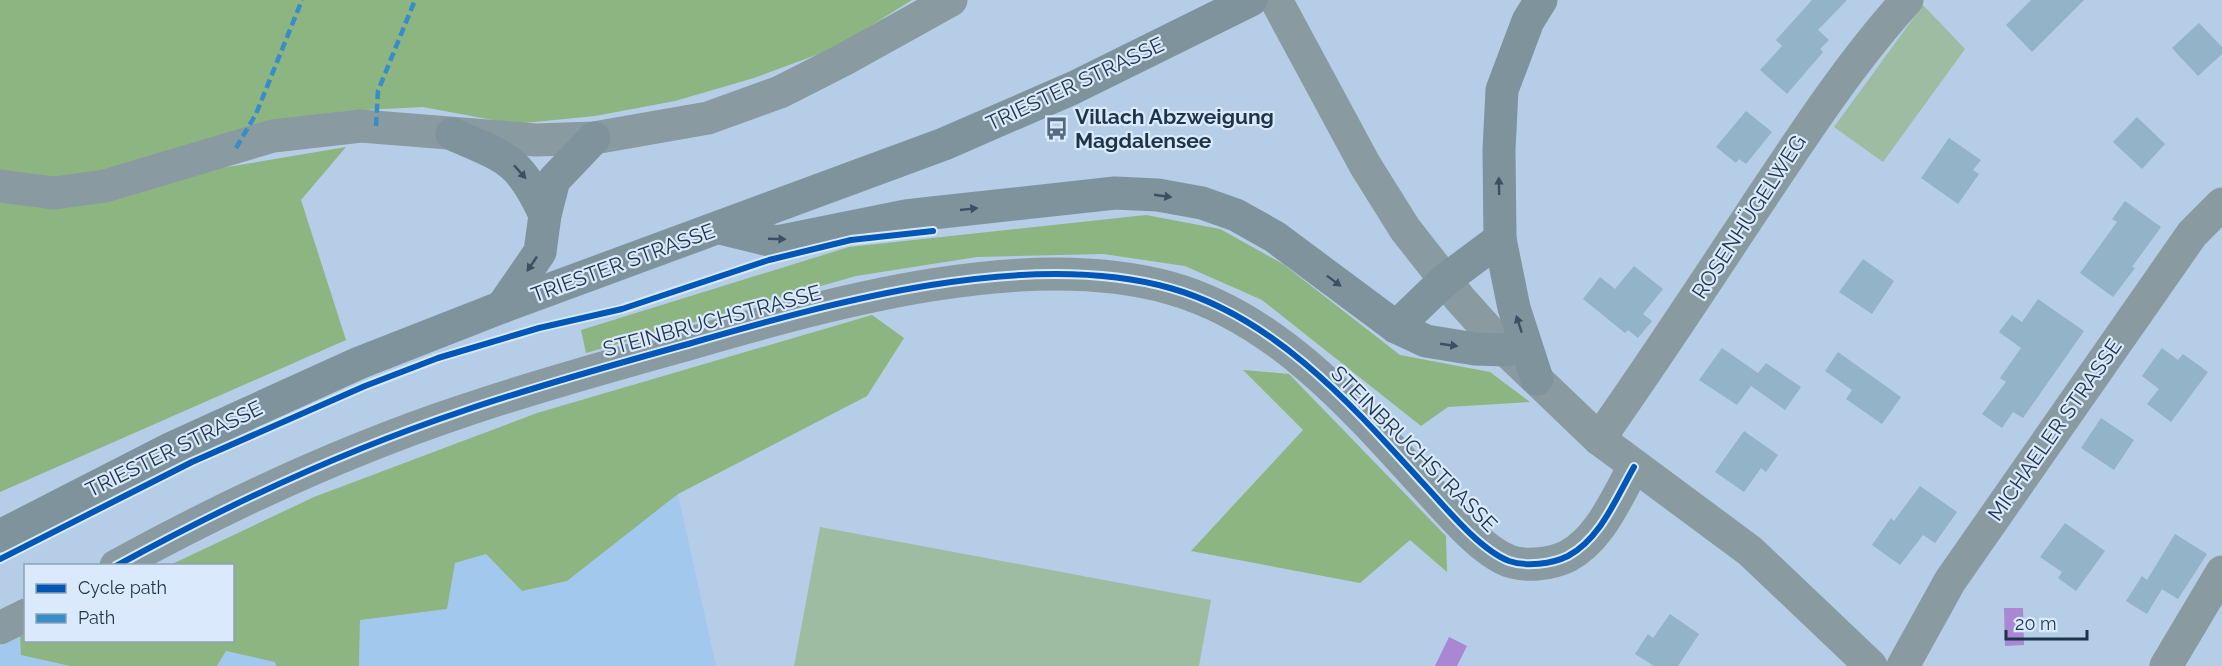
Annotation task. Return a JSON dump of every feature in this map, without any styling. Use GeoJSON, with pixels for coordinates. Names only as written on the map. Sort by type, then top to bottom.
{"type":"FeatureCollection","features":[{"type":"Feature","properties":{"kind":"main road","name":"TRIESTER STRASSE"},"geometry":{"type":"LineString","coordinates":[[0,536],[112,478],[359,363],[502,307],[944,144],[1073,87],[1251,0]]}},
{"type":"Feature","properties":{"kind":"main road"},"geometry":{"type":"LineString","coordinates":[[1537,379],[1514,308],[1500,239],[1499,150],[1502,90],[1525,29],[1540,0]]}},
{"type":"Feature","properties":{"kind":"main road"},"geometry":{"type":"LineString","coordinates":[[452,134],[503,156],[521,170],[533,188],[545,215]]}},
{"type":"Feature","properties":{"kind":"main road"},"geometry":{"type":"LineString","coordinates":[[502,307],[540,252],[545,215],[554,180],[594,138]]}},
{"type":"Feature","properties":{"kind":"main road"},"geometry":{"type":"LineString","coordinates":[[720,228],[777,242],[932,213],[1115,194],[1158,195],[1202,203],[1246,221],[1275,237],[1396,327],[1426,341],[1474,349],[1506,350]]}},
{"type":"Feature","properties":{"kind":"main road"},"geometry":{"type":"LineString","coordinates":[[1396,327],[1444,280],[1500,239]]}},
{"type":"Feature","properties":{"kind":"street"},"geometry":{"type":"LineString","coordinates":[[0,186],[54,192],[105,186],[273,136],[361,126],[536,140],[594,138],[708,118],[780,92],[843,60],[921,11],[951,0]]}},
{"type":"Feature","properties":{"kind":"street"},"geometry":{"type":"LineString","coordinates":[[1276,0],[1365,165],[1405,229],[1444,280],[1506,350],[1599,439],[1750,551],[1871,666]]}},
{"type":"Feature","properties":{"kind":"street","name":"ROSENHÜGELWEG"},"geometry":{"type":"LineString","coordinates":[[1599,439],[1809,125],[1879,31],[1907,0]]}},
{"type":"Feature","properties":{"kind":"street","name":"MICHAELER STRASSE"},"geometry":{"type":"LineString","coordinates":[[1903,666],[1950,580],[2192,234],[2222,204]]}},
{"type":"Feature","properties":{"kind":"street","name":"STEINBRUCHSTRASSE"},"geometry":{"type":"LineString","coordinates":[[120,564],[154,545],[321,465],[461,411],[789,315],[919,287],[999,277],[1068,274],[1126,279],[1170,288],[1213,303],[1301,359],[1375,430],[1459,522],[1487,547],[1510,561],[1539,564],[1566,558],[1593,538],[1635,467]]}},
{"type":"Feature","properties":{"kind":"street"},"geometry":{"type":"LineString","coordinates":[[2166,666],[2222,572]]}},
{"type":"Feature","properties":{"kind":"street"},"geometry":{"type":"LineString","coordinates":[[0,628],[24,616]]}},
{"type":"Feature","properties":{"kind":"shaded area"},"geometry":{"type":"Polygon","coordinates":[[[678,494],[716,666],[359,666],[360,620],[447,609],[455,563],[486,554],[522,590],[567,581],[678,494]]]}},
{"type":"Feature","properties":{"kind":"shaded area"},"geometry":{"type":"Polygon","coordinates":[[[2004,608],[2023,608],[2024,645],[2005,646],[2004,608]]]}},
{"type":"Feature","properties":{"kind":"shaded area"},"geometry":{"type":"Polygon","coordinates":[[[20,636],[22,655],[70,666],[0,666],[0,647],[20,636]]]}},
{"type":"Feature","properties":{"kind":"shaded area"},"geometry":{"type":"Polygon","coordinates":[[[1449,637],[1467,646],[1457,666],[1435,666],[1449,637]]]}},
{"type":"Feature","properties":{"kind":"shaded area"},"geometry":{"type":"Polygon","coordinates":[[[225,651],[276,662],[276,666],[218,666],[225,651]]]}},
{"type":"Feature","properties":{"kind":"green space"},"geometry":{"type":"Polygon","coordinates":[[[0,0],[912,0],[835,48],[754,78],[675,101],[595,116],[514,124],[423,107],[345,111],[77,181],[0,173],[0,0]]]}},
{"type":"Feature","properties":{"kind":"green space"},"geometry":{"type":"Polygon","coordinates":[[[1923,5],[1965,49],[1883,162],[1834,127],[1923,5]]]}},
{"type":"Feature","properties":{"kind":"green space"},"geometry":{"type":"Polygon","coordinates":[[[346,147],[301,200],[346,340],[0,492],[0,203],[75,204],[210,170],[346,147]]]}},
{"type":"Feature","properties":{"kind":"green space"},"geometry":{"type":"Polygon","coordinates":[[[1146,215],[1220,229],[1283,264],[1400,355],[1490,372],[1530,402],[1448,407],[1421,426],[1262,300],[1185,266],[1103,254],[977,257],[856,276],[586,353],[581,330],[849,247],[1146,215]]]}},
{"type":"Feature","properties":{"kind":"green space"},"geometry":{"type":"Polygon","coordinates":[[[872,315],[904,338],[867,396],[678,494],[567,581],[522,591],[486,554],[455,563],[447,609],[360,620],[359,666],[276,666],[275,662],[226,651],[217,666],[70,666],[21,655],[20,636],[24,634],[24,642],[234,642],[234,564],[172,564],[314,497],[537,413],[872,315]]]}},
{"type":"Feature","properties":{"kind":"green space"},"geometry":{"type":"Polygon","coordinates":[[[1243,370],[1289,374],[1446,536],[1447,572],[1410,540],[1360,583],[1191,551],[1303,430],[1243,370]]]}},
{"type":"Feature","properties":{"kind":"green space"},"geometry":{"type":"Polygon","coordinates":[[[820,527],[1211,600],[1199,666],[794,666],[820,527]]]}},
{"type":"Feature","properties":{"kind":"building"},"geometry":{"type":"Polygon","coordinates":[[[1812,0],[1847,0],[1818,30],[1829,40],[1820,49],[1823,52],[1787,94],[1760,70],[1782,46],[1776,40],[1812,0]]]}},
{"type":"Feature","properties":{"kind":"building"},"geometry":{"type":"Polygon","coordinates":[[[2031,0],[2084,0],[2032,52],[2006,25],[2031,0]]]}},
{"type":"Feature","properties":{"kind":"building"},"geometry":{"type":"Polygon","coordinates":[[[2199,23],[2222,47],[2222,54],[2198,76],[2172,48],[2199,23]]]}},
{"type":"Feature","properties":{"kind":"building"},"geometry":{"type":"Polygon","coordinates":[[[1746,111],[1772,132],[1746,164],[1739,159],[1736,163],[1716,147],[1746,111]]]}},
{"type":"Feature","properties":{"kind":"building"},"geometry":{"type":"Polygon","coordinates":[[[2137,117],[2165,144],[2142,169],[2113,142],[2137,117]]]}},
{"type":"Feature","properties":{"kind":"building"},"geometry":{"type":"Polygon","coordinates":[[[1949,138],[1981,160],[1973,170],[1979,174],[1958,204],[1921,178],[1949,138]]]}},
{"type":"Feature","properties":{"kind":"building"},"geometry":{"type":"Polygon","coordinates":[[[2125,201],[2161,227],[2113,297],[2080,273],[2117,222],[2112,219],[2125,201]]]}},
{"type":"Feature","properties":{"kind":"building"},"geometry":{"type":"Polygon","coordinates":[[[1863,259],[1894,281],[1872,314],[1839,292],[1863,259]]]}},
{"type":"Feature","properties":{"kind":"building"},"geometry":{"type":"Polygon","coordinates":[[[1634,266],[1663,289],[1643,314],[1652,321],[1638,338],[1628,330],[1625,333],[1583,299],[1600,277],[1615,289],[1634,266]]]}},
{"type":"Feature","properties":{"kind":"building"},"geometry":{"type":"Polygon","coordinates":[[[2038,299],[2084,331],[2023,418],[2013,412],[2002,428],[1982,414],[2006,382],[2000,378],[2021,348],[1999,332],[2012,315],[2022,322],[2038,299]]]}},
{"type":"Feature","properties":{"kind":"building"},"geometry":{"type":"Polygon","coordinates":[[[1722,348],[1758,373],[1766,363],[1801,387],[1785,410],[1751,386],[1737,405],[1699,380],[1722,348]]]}},
{"type":"Feature","properties":{"kind":"building"},"geometry":{"type":"Polygon","coordinates":[[[2162,348],[2178,360],[2183,354],[2208,372],[2171,422],[2147,404],[2159,389],[2142,376],[2162,348]]]}},
{"type":"Feature","properties":{"kind":"building"},"geometry":{"type":"Polygon","coordinates":[[[1838,352],[1901,397],[1882,424],[1846,399],[1852,390],[1825,371],[1838,352]]]}},
{"type":"Feature","properties":{"kind":"building"},"geometry":{"type":"Polygon","coordinates":[[[2101,418],[2134,440],[2114,470],[2081,448],[2101,418]]]}},
{"type":"Feature","properties":{"kind":"building"},"geometry":{"type":"Polygon","coordinates":[[[1744,431],[1778,455],[1766,472],[1761,468],[1744,492],[1715,472],[1744,431]]]}},
{"type":"Feature","properties":{"kind":"building"},"geometry":{"type":"Polygon","coordinates":[[[1920,486],[1957,512],[1935,543],[1923,535],[1900,565],[1872,545],[1891,518],[1894,521],[1920,486]]]}},
{"type":"Feature","properties":{"kind":"building"},"geometry":{"type":"Polygon","coordinates":[[[2065,523],[2105,551],[2076,591],[2058,578],[2062,572],[2040,557],[2065,523]]]}},
{"type":"Feature","properties":{"kind":"building"},"geometry":{"type":"Polygon","coordinates":[[[2175,534],[2207,554],[2178,599],[2162,589],[2147,614],[2126,601],[2142,576],[2147,580],[2175,534]]]}},
{"type":"Feature","properties":{"kind":"building"},"geometry":{"type":"Polygon","coordinates":[[[1670,614],[1699,634],[1678,666],[1654,666],[1635,654],[1648,634],[1653,638],[1670,614]]]}},
{"type":"Feature","properties":{"kind":"marked path"},"geometry":{"type":"LineString","coordinates":[[236,148],[256,114],[302,0]]}},
{"type":"Feature","properties":{"kind":"marked path"},"geometry":{"type":"LineString","coordinates":[[376,126],[378,91],[415,0]]}},
{"type":"Feature","properties":{"kind":"cycle path"},"geometry":{"type":"LineString","coordinates":[[0,559],[192,462],[365,386],[438,358],[539,328],[622,309],[769,260],[851,240],[933,231]]}},
{"type":"Feature","properties":{"kind":"cycle path"},"geometry":{"type":"LineString","coordinates":[[120,564],[286,481],[374,444],[492,401],[808,311],[931,285],[994,277],[1055,274],[1114,277],[1170,288],[1208,301],[1243,319],[1276,341],[1338,393],[1473,536],[1485,547],[1509,561],[1523,564],[1547,563],[1562,559],[1580,548],[1599,528],[1634,467]]}},
{"type":"Feature","properties":{"kind":"place","name":"Villach Abzweigung Magdalensee"},"geometry":{"type":"Point","coordinates":[1057,129]}}]}
